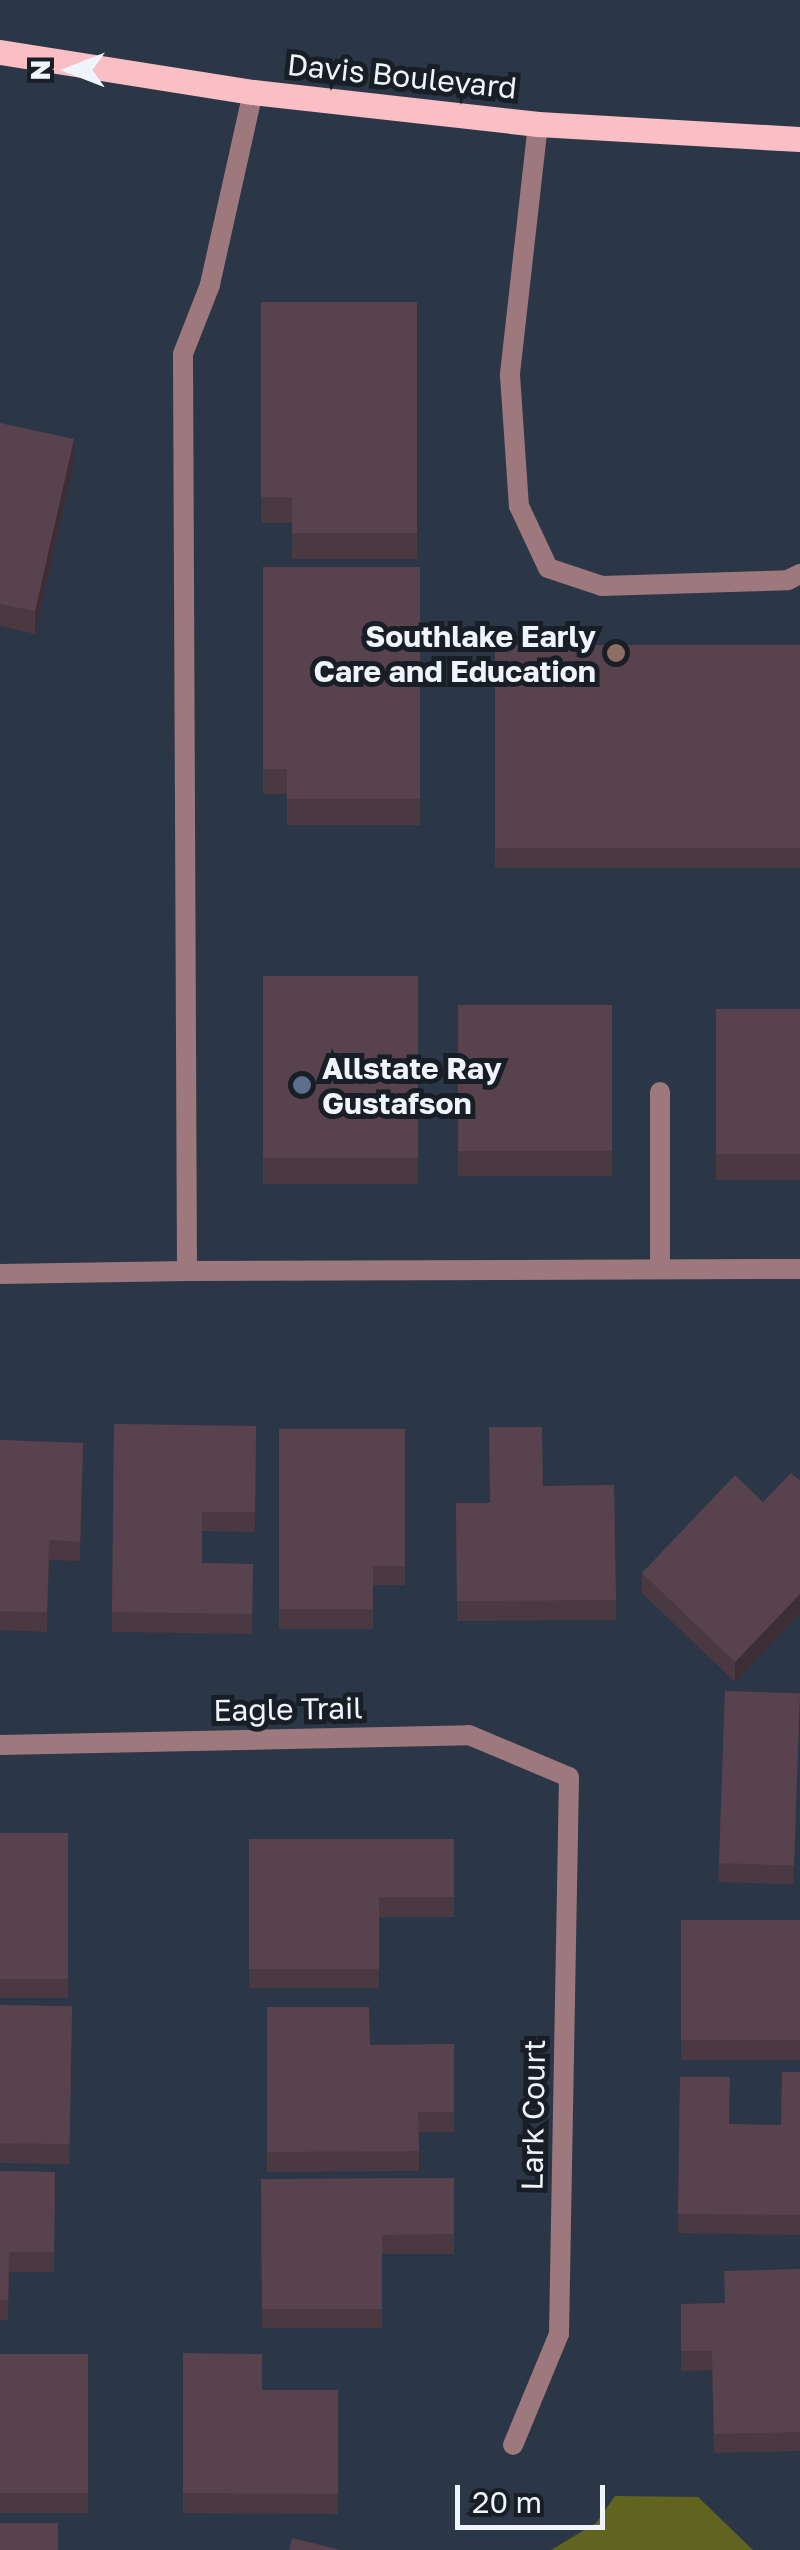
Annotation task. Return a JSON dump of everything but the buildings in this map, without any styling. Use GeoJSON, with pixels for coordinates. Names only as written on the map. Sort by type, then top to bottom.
{"type":"FeatureCollection","features":[{"type":"Feature","properties":{"kind":"main road","name":"Davis Boulevard"},"geometry":{"type":"LineString","coordinates":[[0,52],[253,92],[538,124],[800,139]]}},
{"type":"Feature","properties":{"kind":"street"},"geometry":{"type":"LineString","coordinates":[[187,1271],[184,354],[210,284],[253,92]]}},
{"type":"Feature","properties":{"kind":"street"},"geometry":{"type":"LineString","coordinates":[[538,124],[510,375],[519,506],[548,568],[602,586],[788,580],[800,574]]}},
{"type":"Feature","properties":{"kind":"street"},"geometry":{"type":"LineString","coordinates":[[660,1092],[660,1269]]}},
{"type":"Feature","properties":{"kind":"street"},"geometry":{"type":"LineString","coordinates":[[0,1274],[800,1269]]}},
{"type":"Feature","properties":{"kind":"street","name":"Eagle Trail"},"geometry":{"type":"LineString","coordinates":[[0,1745],[469,1736],[569,1777]]}},
{"type":"Feature","properties":{"kind":"street","name":"Lark Court"},"geometry":{"type":"LineString","coordinates":[[513,2446],[559,2334],[569,1777]]}},
{"type":"Feature","properties":{"kind":"shaded area"},"geometry":{"type":"Polygon","coordinates":[[[615,2496],[698,2497],[753,2550],[551,2550],[596,2523],[615,2496]]]}},
{"type":"Feature","properties":{"kind":"place","name":"Southlake Early Care and Education"},"geometry":{"type":"Point","coordinates":[616,653]}},
{"type":"Feature","properties":{"kind":"place","name":"Allstate Ray Gustafson"},"geometry":{"type":"Point","coordinates":[302,1085]}}]}
